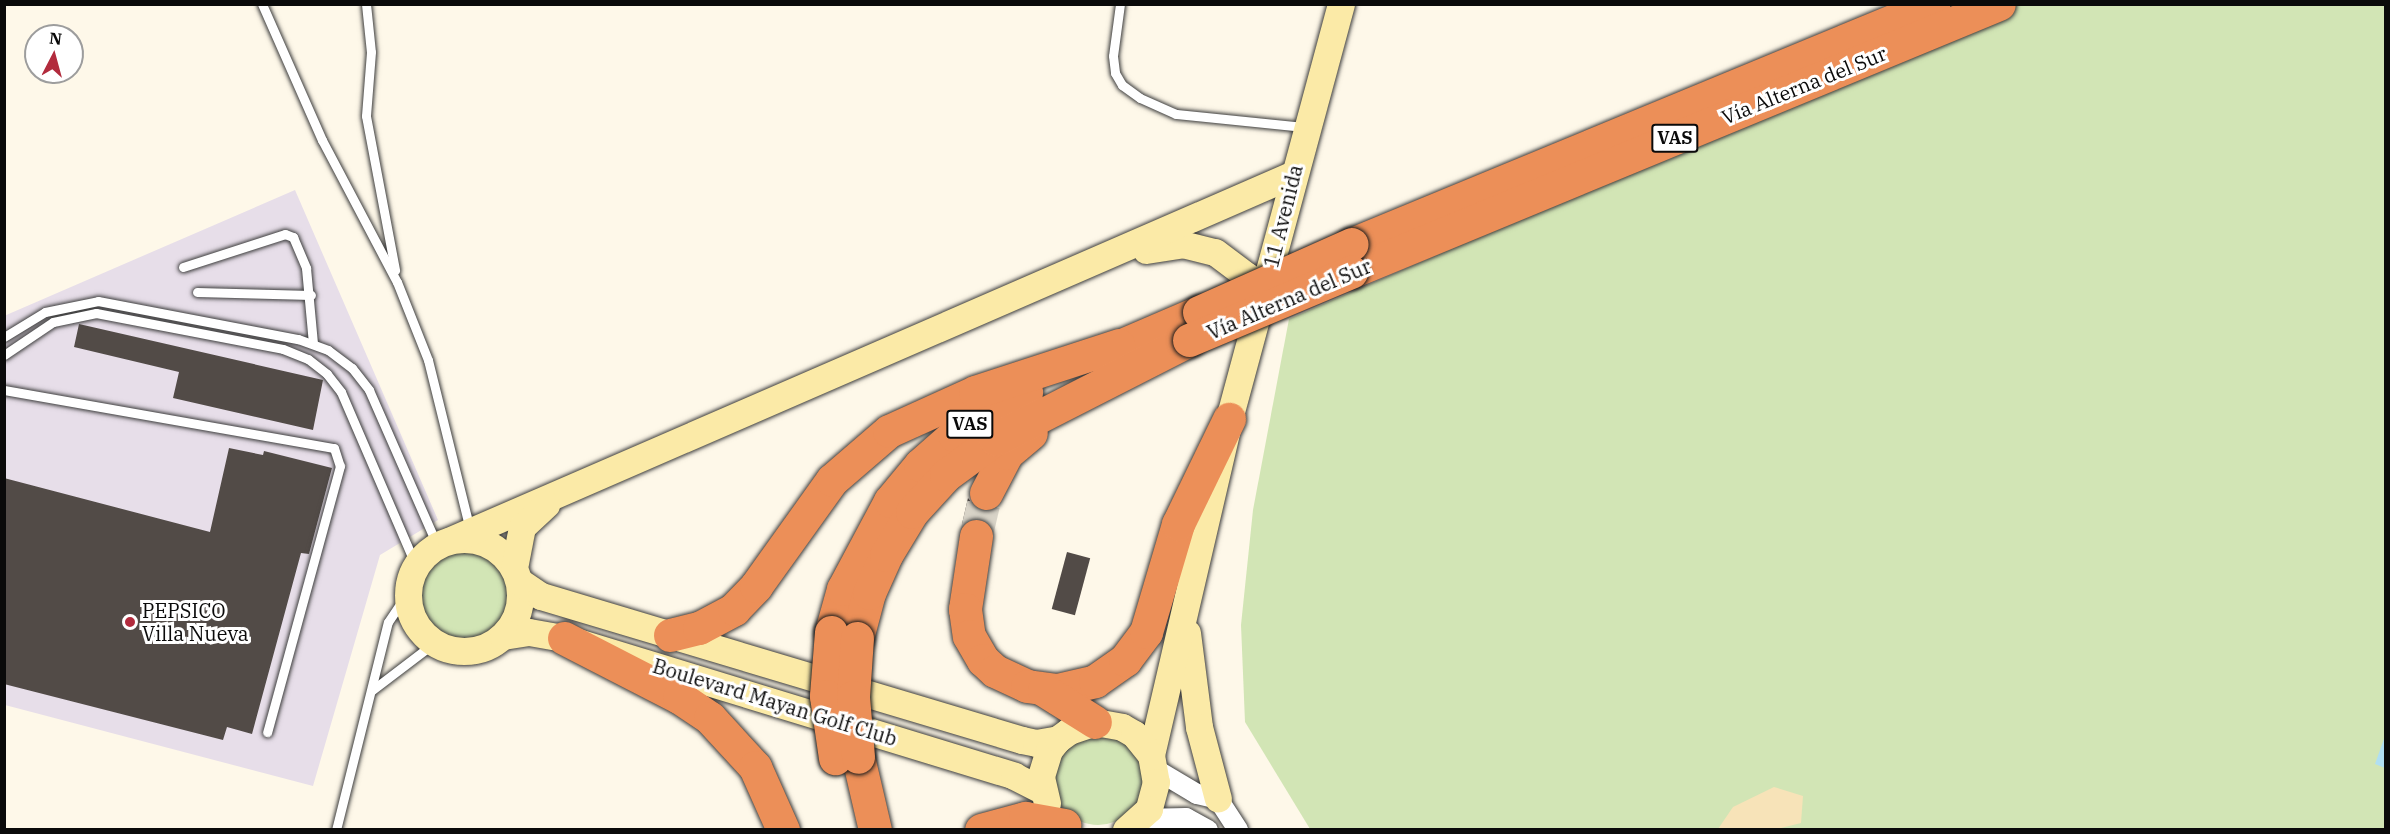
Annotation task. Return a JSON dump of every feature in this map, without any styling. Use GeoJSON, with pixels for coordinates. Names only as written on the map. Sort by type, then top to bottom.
{"type":"FeatureCollection","features":[{"type":"Feature","properties":{"kind":"highway","name":"Vía Alterna del Sur"},"geometry":{"type":"LineString","coordinates":[[874,830],[826,696],[844,635],[869,592],[886,555],[912,512],[946,475],[995,439],[1187,334],[1351,258],[1934,4]]}},
{"type":"Feature","properties":{"kind":"highway","name":"Vía Alterna del Sur"},"geometry":{"type":"LineString","coordinates":[[1351,258],[1999,4]]}},
{"type":"Feature","properties":{"kind":"highway","name":"Vía Alterna del Sur"},"geometry":{"type":"LineString","coordinates":[[844,635],[843,589],[866,540],[890,501],[920,465],[984,414],[1119,345],[1187,334]]}},
{"type":"Feature","properties":{"kind":"highway"},"geometry":{"type":"LineString","coordinates":[[986,493],[1007,453],[1021,439],[1187,334]]}},
{"type":"Feature","properties":{"kind":"highway"},"geometry":{"type":"LineString","coordinates":[[670,635],[699,628],[734,609],[756,586],[832,480],[889,431],[975,392],[1119,345]]}},
{"type":"Feature","properties":{"kind":"highway"},"geometry":{"type":"LineString","coordinates":[[976,536],[964,597],[969,636],[995,671],[1027,687],[1044,690],[1074,688],[1095,681],[1111,673],[1138,646],[1154,613],[1180,518],[1229,419]]}},
{"type":"Feature","properties":{"kind":"highway"},"geometry":{"type":"LineString","coordinates":[[564,638],[670,692],[710,718],[755,767],[783,830]]}},
{"type":"Feature","properties":{"kind":"highway"},"geometry":{"type":"LineString","coordinates":[[1044,690],[1109,724]]}},
{"type":"Feature","properties":{"kind":"highway","name":"Vía Alterna del Sur"},"geometry":{"type":"LineString","coordinates":[[847,757],[852,830]]}},
{"type":"Feature","properties":{"kind":"highway"},"geometry":{"type":"LineString","coordinates":[[981,830],[1025,818],[1068,827]]}},
{"type":"Feature","properties":{"kind":"main road","name":"11 Avenida"},"geometry":{"type":"LineString","coordinates":[[1131,827],[1154,796],[1153,762],[1184,612],[1229,419],[1293,174],[1341,4]]}},
{"type":"Feature","properties":{"kind":"main road"},"geometry":{"type":"LineString","coordinates":[[566,490],[522,527],[517,575],[519,612],[503,636],[492,645],[463,652],[434,643],[414,622],[407,594],[416,566],[453,539],[1293,174]]}},
{"type":"Feature","properties":{"kind":"main road"},"geometry":{"type":"LineString","coordinates":[[1106,257],[1182,244],[1215,252],[1247,276],[1257,315]]}},
{"type":"Feature","properties":{"kind":"main road"},"geometry":{"type":"LineString","coordinates":[[453,539],[481,541],[506,556],[517,575]]}},
{"type":"Feature","properties":{"kind":"main road","name":"11 Avenida"},"geometry":{"type":"LineString","coordinates":[[1109,724],[1149,702],[1195,568]]}},
{"type":"Feature","properties":{"kind":"main road","name":"Boulevard Mayan Golf Club"},"geometry":{"type":"LineString","coordinates":[[517,575],[541,596],[1022,740],[1036,743],[1058,739]]}},
{"type":"Feature","properties":{"kind":"main road"},"geometry":{"type":"LineString","coordinates":[[1184,612],[1199,727],[1218,799]]}},
{"type":"Feature","properties":{"kind":"main road","name":"Boulevard Mayan Golf Club"},"geometry":{"type":"LineString","coordinates":[[503,636],[529,632],[564,638],[1014,776],[1042,790]]}},
{"type":"Feature","properties":{"kind":"main road"},"geometry":{"type":"LineString","coordinates":[[1068,827],[1054,815],[1042,790],[1044,763],[1058,739],[1069,731],[1109,724],[1134,734],[1153,762]]}},
{"type":"Feature","properties":{"kind":"street"},"geometry":{"type":"LineString","coordinates":[[1153,762],[1197,794],[1218,799],[1238,830]]}},
{"type":"Feature","properties":{"kind":"street"},"geometry":{"type":"LineString","coordinates":[[1131,827],[1152,816],[1186,818],[1208,830]]}},
{"type":"Feature","properties":{"kind":"lane"},"geometry":{"type":"LineString","coordinates":[[262,4],[322,140],[397,282],[428,360],[440,419],[454,470],[453,539]]}},
{"type":"Feature","properties":{"kind":"lane"},"geometry":{"type":"LineString","coordinates":[[366,4],[371,52],[366,116],[397,282]]}},
{"type":"Feature","properties":{"kind":"lane"},"geometry":{"type":"LineString","coordinates":[[1120,4],[1113,56],[1115,73],[1122,85],[1140,98],[1176,114],[1306,127]]}},
{"type":"Feature","properties":{"kind":"lane"},"geometry":{"type":"LineString","coordinates":[[183,267],[285,234],[299,244],[311,295],[313,344]]}},
{"type":"Feature","properties":{"kind":"lane"},"geometry":{"type":"LineString","coordinates":[[196,292],[311,295]]}},
{"type":"Feature","properties":{"kind":"lane"},"geometry":{"type":"LineString","coordinates":[[4,337],[45,312],[98,301],[313,344],[341,359],[369,390],[453,539]]}},
{"type":"Feature","properties":{"kind":"lane"},"geometry":{"type":"LineString","coordinates":[[4,355],[52,322],[96,313],[283,349],[308,359],[327,374],[341,392],[416,566]]}},
{"type":"Feature","properties":{"kind":"lane"},"geometry":{"type":"LineString","coordinates":[[4,390],[334,448],[340,466],[267,732]]}},
{"type":"Feature","properties":{"kind":"lane"},"geometry":{"type":"LineString","coordinates":[[336,830],[388,622],[407,594]]}},
{"type":"Feature","properties":{"kind":"lane"},"geometry":{"type":"LineString","coordinates":[[371,691],[434,643]]}},
{"type":"Feature","properties":{"kind":"shaded area"},"geometry":{"type":"Polygon","coordinates":[[[295,190],[438,520],[380,555],[313,786],[5,705],[4,316],[295,190]]]}},
{"type":"Feature","properties":{"kind":"green space"},"geometry":{"type":"Polygon","coordinates":[[[2015,5],[2385,5],[2385,829],[1310,829],[1245,722],[1241,625],[1253,510],[1289,319],[2015,5]]]}},
{"type":"Feature","properties":{"kind":"green space"},"geometry":{"type":"Polygon","coordinates":[[[464,550],[482,553],[497,563],[507,578],[510,596],[507,614],[497,629],[482,639],[464,642],[446,639],[431,629],[421,614],[418,596],[421,578],[431,563],[446,553],[464,550]]]}},
{"type":"Feature","properties":{"kind":"green space"},"geometry":{"type":"Polygon","coordinates":[[[1098,735],[1115,738],[1130,748],[1140,763],[1143,780],[1140,797],[1130,812],[1115,822],[1098,825],[1081,822],[1066,812],[1056,797],[1053,780],[1056,763],[1066,748],[1081,738],[1098,735]]]}},
{"type":"Feature","properties":{"kind":"sand"},"geometry":{"type":"Polygon","coordinates":[[[1774,787],[1803,796],[1801,823],[1777,829],[1718,829],[1733,807],[1774,787]]]}},
{"type":"Feature","properties":{"kind":"water"},"geometry":{"type":"Polygon","coordinates":[[[2385,736],[2386,768],[2375,764],[2385,736]]]}},
{"type":"Feature","properties":{"kind":"building"},"geometry":{"type":"Polygon","coordinates":[[[79,324],[323,380],[313,430],[173,398],[179,372],[74,347],[79,324]]]}},
{"type":"Feature","properties":{"kind":"building","name":"PEPSICO Villa Nueva"},"geometry":{"type":"Polygon","coordinates":[[[229,448],[263,455],[264,451],[332,468],[309,554],[301,553],[252,734],[227,727],[223,740],[4,684],[4,478],[210,532],[229,448]]]}},
{"type":"Feature","properties":{"kind":"building"},"geometry":{"type":"Polygon","coordinates":[[[968,498],[977,509],[990,511],[988,521],[978,517],[962,524],[968,498]]]}},
{"type":"Feature","properties":{"kind":"building"},"geometry":{"type":"Polygon","coordinates":[[[1067,552],[1090,558],[1075,615],[1052,609],[1067,552]]]}},
{"type":"Feature","properties":{"kind":"tunnel"},"geometry":{"type":"LineString","coordinates":[[976,536],[986,493]]}},
{"type":"Feature","properties":{"kind":"place","name":"PEPSICO Villa Nueva"},"geometry":{"type":"Point","coordinates":[130,622]}}]}
